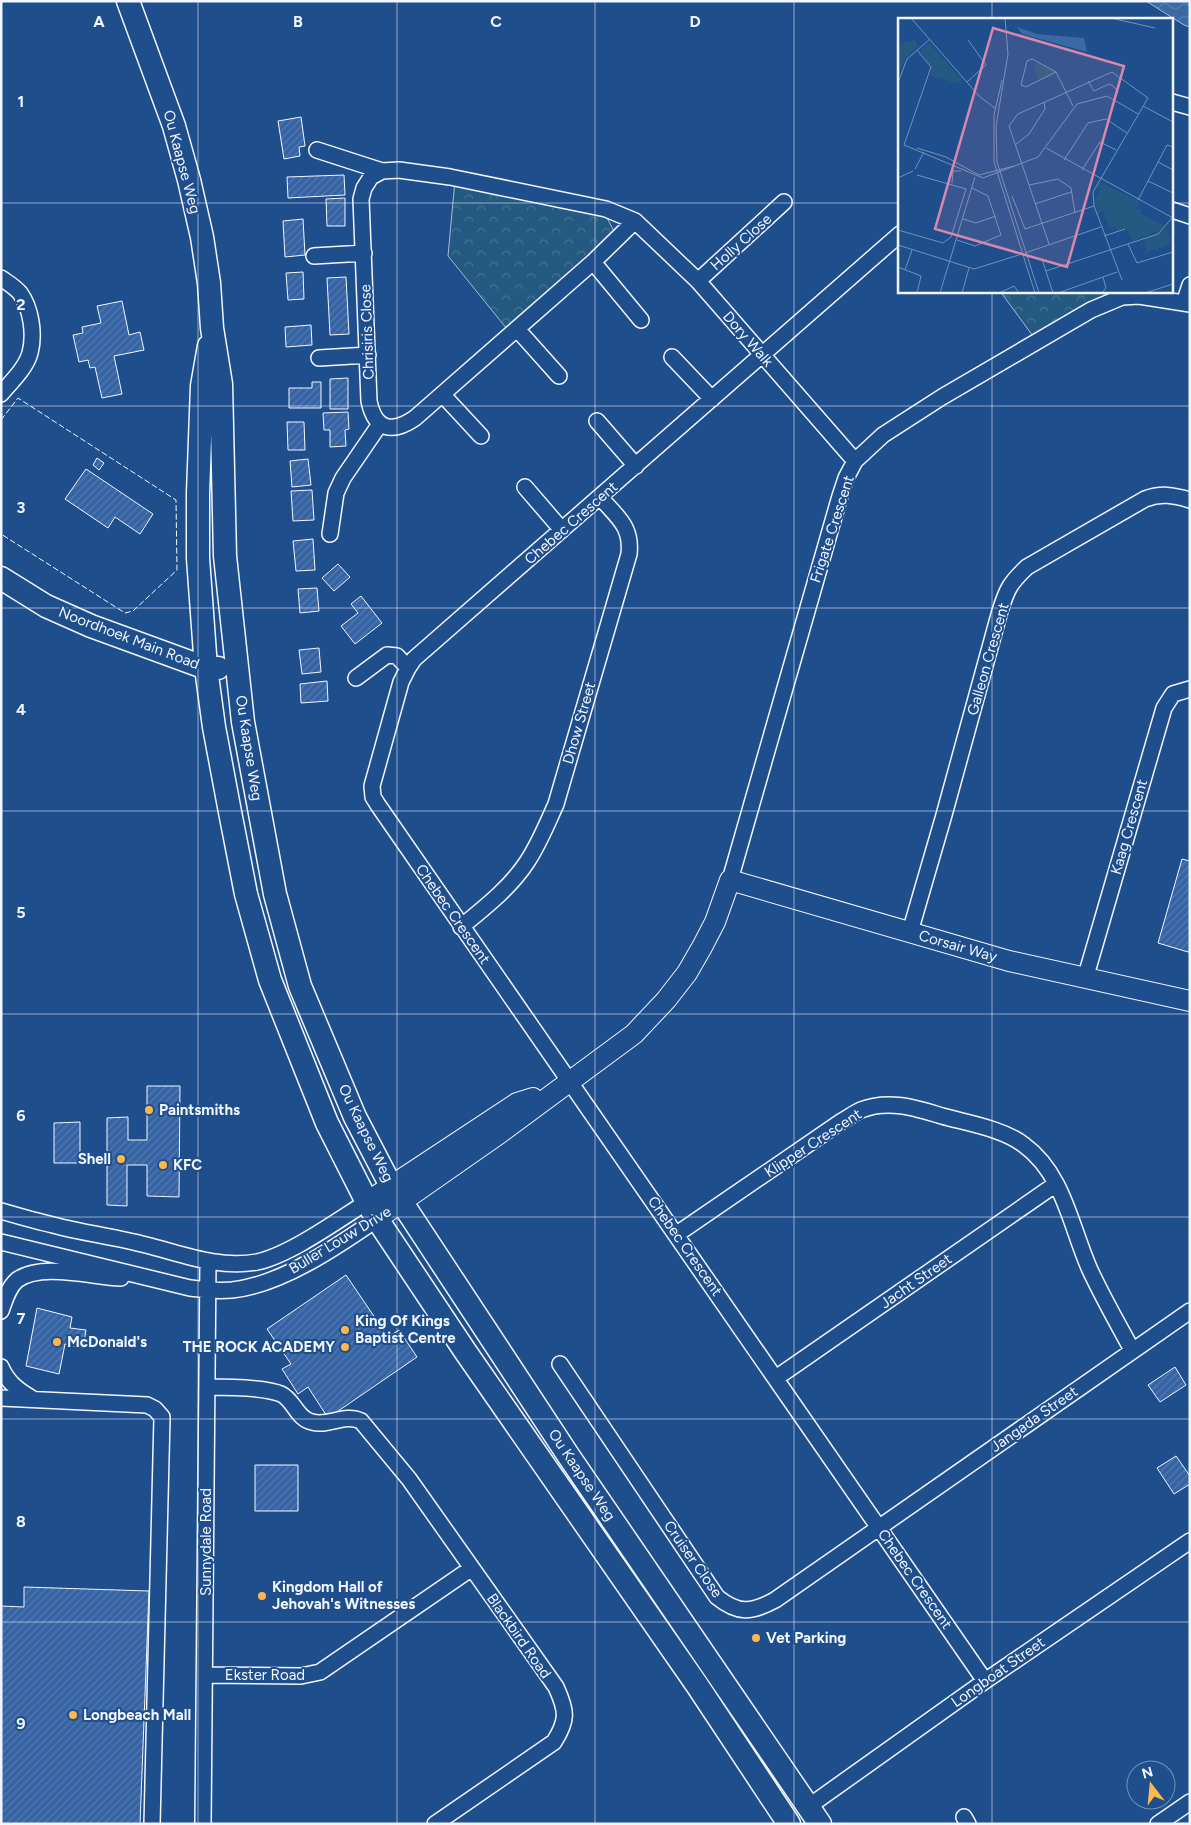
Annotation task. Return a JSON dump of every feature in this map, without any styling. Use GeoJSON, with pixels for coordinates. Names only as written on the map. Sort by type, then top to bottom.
{"type":"FeatureCollection","features":[{"type":"Feature","properties":{"kind":"main road","name":"Ou Kaapse Weg"},"geometry":{"type":"LineString","coordinates":[[128,1],[174,126],[202,237],[209,283],[212,328],[221,384],[225,556],[236,669],[245,731],[275,894],[300,986],[355,1117],[396,1194],[568,1455],[814,1815]]}},
{"type":"Feature","properties":{"kind":"main road","name":"Ou Kaapse Weg"},"geometry":{"type":"LineString","coordinates":[[212,328],[202,386],[198,493],[198,558],[206,668],[214,726],[246,894],[270,980],[327,1123],[372,1210],[465,1351],[696,1685],[787,1823]]}},
{"type":"Feature","properties":{"kind":"main road","name":"Noordhoek Main Road"},"geometry":{"type":"LineString","coordinates":[[1,578],[46,606],[91,626],[206,668],[236,669]]}},
{"type":"Feature","properties":{"kind":"street"},"geometry":{"type":"LineString","coordinates":[[1174,103],[1190,107]]}},
{"type":"Feature","properties":{"kind":"street"},"geometry":{"type":"LineString","coordinates":[[318,150],[382,171],[399,170],[468,181],[606,209],[635,221],[593,262],[427,408],[404,425],[395,427],[380,424],[343,478],[336,493],[330,534]]}},
{"type":"Feature","properties":{"kind":"street","name":"Chrisiris Close"},"geometry":{"type":"LineString","coordinates":[[380,424],[371,414],[368,401],[368,355],[361,199],[364,188],[372,177],[382,171]]}},
{"type":"Feature","properties":{"kind":"street","name":"Holly Close"},"geometry":{"type":"LineString","coordinates":[[698,281],[784,202]]}},
{"type":"Feature","properties":{"kind":"street"},"geometry":{"type":"LineString","coordinates":[[1174,211],[1190,216]]}},
{"type":"Feature","properties":{"kind":"street","name":"Dory Walk"},"geometry":{"type":"LineString","coordinates":[[635,221],[698,281],[856,461]]}},
{"type":"Feature","properties":{"kind":"street","name":"Chebec Crescent"},"geometry":{"type":"LineString","coordinates":[[898,236],[423,652],[408,668],[401,682],[372,786],[373,797],[564,1084],[677,1234],[985,1681]]}},
{"type":"Feature","properties":{"kind":"street"},"geometry":{"type":"LineString","coordinates":[[314,256],[364,253]]}},
{"type":"Feature","properties":{"kind":"street"},"geometry":{"type":"LineString","coordinates":[[593,262],[641,320]]}},
{"type":"Feature","properties":{"kind":"street"},"geometry":{"type":"LineString","coordinates":[[1,278],[20,293],[28,309],[32,338],[30,353],[1,394]]}},
{"type":"Feature","properties":{"kind":"street"},"geometry":{"type":"LineString","coordinates":[[1187,303],[1190,285]]}},
{"type":"Feature","properties":{"kind":"street","name":"Frigate Crescent"},"geometry":{"type":"LineString","coordinates":[[730,880],[840,496],[846,478],[856,461],[870,446],[904,420],[1099,306],[1122,297],[1139,296],[1187,303]]}},
{"type":"Feature","properties":{"kind":"street"},"geometry":{"type":"LineString","coordinates":[[517,329],[559,376]]}},
{"type":"Feature","properties":{"kind":"street"},"geometry":{"type":"LineString","coordinates":[[318,358],[368,355]]}},
{"type":"Feature","properties":{"kind":"street"},"geometry":{"type":"LineString","coordinates":[[672,357],[712,399]]}},
{"type":"Feature","properties":{"kind":"street"},"geometry":{"type":"LineString","coordinates":[[442,394],[481,436]]}},
{"type":"Feature","properties":{"kind":"street"},"geometry":{"type":"LineString","coordinates":[[597,421],[636,466]]}},
{"type":"Feature","properties":{"kind":"street"},"geometry":{"type":"LineString","coordinates":[[525,487],[562,530]]}},
{"type":"Feature","properties":{"kind":"street","name":"Galleon Crescent"},"geometry":{"type":"LineString","coordinates":[[910,932],[1000,611],[1006,591],[1013,580],[1027,567],[1145,499],[1155,495],[1166,494],[1190,500]]}},
{"type":"Feature","properties":{"kind":"street","name":"Dhow Street"},"geometry":{"type":"LineString","coordinates":[[461,927],[491,903],[526,864],[544,833],[556,804],[629,554],[630,541],[628,532],[622,522],[600,497]]}},
{"type":"Feature","properties":{"kind":"street"},"geometry":{"type":"LineString","coordinates":[[356,678],[387,655],[397,656],[408,668]]}},
{"type":"Feature","properties":{"kind":"street","name":"Kaag Crescent"},"geometry":{"type":"LineString","coordinates":[[1085,979],[1164,708],[1173,694],[1190,689]]}},
{"type":"Feature","properties":{"kind":"street","name":"Corsair Way"},"geometry":{"type":"LineString","coordinates":[[730,880],[1009,961],[1190,1001]]}},
{"type":"Feature","properties":{"kind":"street","name":"Buller Louw Drive"},"geometry":{"type":"LineString","coordinates":[[1,1242],[154,1280],[208,1290],[234,1290],[260,1284],[303,1265],[372,1210],[517,1104],[564,1084],[634,1034],[666,1000],[687,973],[723,903],[730,880]]}},
{"type":"Feature","properties":{"kind":"street","name":"Klipper Crescent"},"geometry":{"type":"LineString","coordinates":[[677,1234],[861,1110],[882,1104],[907,1106],[1006,1135],[1035,1154],[1056,1184],[1070,1214],[1090,1268],[1132,1350]]}},
{"type":"Feature","properties":{"kind":"street","name":"Jacht Street"},"geometry":{"type":"LineString","coordinates":[[776,1378],[1056,1184]]}},
{"type":"Feature","properties":{"kind":"street","name":"Buller Louw Drive"},"geometry":{"type":"LineString","coordinates":[[1,1211],[53,1225],[146,1245],[190,1258],[238,1264],[258,1262],[277,1256],[303,1241],[372,1210]]}},
{"type":"Feature","properties":{"kind":"street","name":"Sunnydale Road"},"geometry":{"type":"LineString","coordinates":[[203,1824],[208,1261]]}},
{"type":"Feature","properties":{"kind":"street"},"geometry":{"type":"LineString","coordinates":[[1,1311],[8,1291],[18,1280],[33,1273],[51,1270],[101,1278],[154,1280]]}},
{"type":"Feature","properties":{"kind":"street","name":"Jangada Street"},"geometry":{"type":"LineString","coordinates":[[879,1527],[1190,1311]]}},
{"type":"Feature","properties":{"kind":"street","name":"Cruiser Close"},"geometry":{"type":"LineString","coordinates":[[560,1364],[717,1597],[728,1606],[750,1611],[761,1608],[879,1527]]}},
{"type":"Feature","properties":{"kind":"street"},"geometry":{"type":"LineString","coordinates":[[1,1367],[4,1375],[13,1386],[34,1400]]}},
{"type":"Feature","properties":{"kind":"street","name":"Blackbird Road"},"geometry":{"type":"LineString","coordinates":[[208,1387],[233,1387],[281,1394],[288,1399],[304,1419],[313,1423],[353,1418],[361,1421],[409,1480],[556,1687],[564,1704],[565,1714],[562,1729],[554,1742],[435,1824]]}},
{"type":"Feature","properties":{"kind":"street"},"geometry":{"type":"LineString","coordinates":[[1,1398],[147,1405],[155,1409],[162,1417],[152,1824]]}},
{"type":"Feature","properties":{"kind":"street","name":"Longboat Street"},"geometry":{"type":"LineString","coordinates":[[814,1815],[985,1681],[1190,1541]]}},
{"type":"Feature","properties":{"kind":"street","name":"Ekster Road"},"geometry":{"type":"LineString","coordinates":[[205,1675],[301,1676],[320,1672],[472,1568]]}},
{"type":"Feature","properties":{"kind":"street"},"geometry":{"type":"LineString","coordinates":[[1158,1824],[1190,1802]]}},
{"type":"Feature","properties":{"kind":"green space"},"geometry":{"type":"Polygon","coordinates":[[[455,180],[606,216],[617,237],[511,334],[448,256],[455,180]]]}},
{"type":"Feature","properties":{"kind":"green space"},"geometry":{"type":"Polygon","coordinates":[[[1001,292],[1126,292],[1038,343],[1001,292]]]}},
{"type":"Feature","properties":{"kind":"water"},"geometry":{"type":"Polygon","coordinates":[[[1146,1],[1190,1],[1190,27],[1146,1]]]}},
{"type":"Feature","properties":{"kind":"building"},"geometry":{"type":"Polygon","coordinates":[[[301,117],[305,146],[299,147],[300,156],[284,159],[278,121],[301,117]]]}},
{"type":"Feature","properties":{"kind":"building"},"geometry":{"type":"Polygon","coordinates":[[[344,175],[345,195],[288,198],[287,177],[344,175]]]}},
{"type":"Feature","properties":{"kind":"building"},"geometry":{"type":"Polygon","coordinates":[[[345,198],[345,226],[327,226],[326,199],[345,198]]]}},
{"type":"Feature","properties":{"kind":"building"},"geometry":{"type":"Polygon","coordinates":[[[303,219],[305,255],[285,257],[283,221],[303,219]]]}},
{"type":"Feature","properties":{"kind":"building"},"geometry":{"type":"Polygon","coordinates":[[[303,272],[304,299],[288,300],[286,273],[303,272]]]}},
{"type":"Feature","properties":{"kind":"building"},"geometry":{"type":"Polygon","coordinates":[[[346,277],[349,334],[330,335],[327,278],[346,277]]]}},
{"type":"Feature","properties":{"kind":"building"},"geometry":{"type":"Polygon","coordinates":[[[122,301],[129,335],[140,332],[144,350],[114,356],[122,394],[102,398],[95,367],[90,368],[88,360],[79,362],[73,335],[83,333],[82,327],[101,323],[97,306],[122,301]]]}},
{"type":"Feature","properties":{"kind":"building"},"geometry":{"type":"Polygon","coordinates":[[[311,325],[312,345],[286,347],[285,327],[311,325]]]}},
{"type":"Feature","properties":{"kind":"building"},"geometry":{"type":"Polygon","coordinates":[[[348,378],[348,409],[330,409],[330,379],[348,378]]]}},
{"type":"Feature","properties":{"kind":"building"},"geometry":{"type":"Polygon","coordinates":[[[312,382],[321,382],[321,408],[289,408],[289,388],[312,388],[312,382]]]}},
{"type":"Feature","properties":{"kind":"building"},"geometry":{"type":"Polygon","coordinates":[[[348,412],[349,429],[345,430],[346,446],[330,447],[330,430],[324,430],[323,413],[348,412]]]}},
{"type":"Feature","properties":{"kind":"building"},"geometry":{"type":"Polygon","coordinates":[[[287,422],[304,422],[305,450],[288,450],[287,422]]]}},
{"type":"Feature","properties":{"kind":"building"},"geometry":{"type":"Polygon","coordinates":[[[97,458],[104,463],[99,470],[93,465],[97,458]]]}},
{"type":"Feature","properties":{"kind":"building"},"geometry":{"type":"Polygon","coordinates":[[[308,459],[311,485],[292,487],[290,461],[308,459]]]}},
{"type":"Feature","properties":{"kind":"building"},"geometry":{"type":"Polygon","coordinates":[[[86,469],[153,514],[140,534],[115,517],[108,528],[65,499],[86,469]]]}},
{"type":"Feature","properties":{"kind":"building"},"geometry":{"type":"Polygon","coordinates":[[[312,490],[314,520],[293,521],[291,491],[312,490]]]}},
{"type":"Feature","properties":{"kind":"building"},"geometry":{"type":"Polygon","coordinates":[[[313,539],[315,570],[296,571],[293,541],[313,539]]]}},
{"type":"Feature","properties":{"kind":"building"},"geometry":{"type":"Polygon","coordinates":[[[338,564],[350,577],[334,591],[322,578],[338,564]]]}},
{"type":"Feature","properties":{"kind":"building"},"geometry":{"type":"Polygon","coordinates":[[[317,588],[319,611],[300,613],[298,589],[317,588]]]}},
{"type":"Feature","properties":{"kind":"building"},"geometry":{"type":"Polygon","coordinates":[[[361,596],[382,623],[355,644],[341,626],[358,613],[351,604],[361,596]]]}},
{"type":"Feature","properties":{"kind":"building"},"geometry":{"type":"Polygon","coordinates":[[[319,648],[321,672],[302,674],[299,650],[319,648]]]}},
{"type":"Feature","properties":{"kind":"building"},"geometry":{"type":"Polygon","coordinates":[[[327,681],[328,701],[301,703],[300,684],[327,681]]]}},
{"type":"Feature","properties":{"kind":"building"},"geometry":{"type":"Polygon","coordinates":[[[1182,859],[1190,861],[1190,951],[1188,952],[1158,943],[1182,859]]]}},
{"type":"Feature","properties":{"kind":"building"},"geometry":{"type":"Polygon","coordinates":[[[147,1086],[180,1086],[179,1197],[147,1196],[147,1165],[127,1165],[127,1206],[107,1205],[107,1118],[128,1117],[128,1140],[147,1140],[147,1086]]]}},
{"type":"Feature","properties":{"kind":"building"},"geometry":{"type":"Polygon","coordinates":[[[80,1122],[80,1163],[54,1163],[54,1123],[80,1122]]]}},
{"type":"Feature","properties":{"kind":"building","name":"THE ROCK ACADEMY"},"geometry":{"type":"Polygon","coordinates":[[[346,1275],[388,1337],[399,1330],[417,1357],[328,1418],[308,1387],[298,1394],[282,1369],[291,1364],[267,1329],[346,1275]]]}},
{"type":"Feature","properties":{"kind":"building"},"geometry":{"type":"Polygon","coordinates":[[[37,1308],[72,1317],[70,1328],[86,1330],[83,1348],[65,1344],[59,1374],[26,1366],[37,1308]]]}},
{"type":"Feature","properties":{"kind":"building"},"geometry":{"type":"Polygon","coordinates":[[[1175,1367],[1186,1385],[1160,1402],[1148,1385],[1175,1367]]]}},
{"type":"Feature","properties":{"kind":"building"},"geometry":{"type":"Polygon","coordinates":[[[1176,1456],[1190,1476],[1190,1484],[1174,1494],[1157,1468],[1176,1456]]]}},
{"type":"Feature","properties":{"kind":"building"},"geometry":{"type":"Polygon","coordinates":[[[255,1465],[298,1465],[298,1511],[255,1511],[255,1465]]]}},
{"type":"Feature","properties":{"kind":"building","name":"Longbeach Mall"},"geometry":{"type":"Polygon","coordinates":[[[24,1587],[149,1591],[140,1824],[1,1824],[1,1606],[24,1607],[24,1587]]]}},
{"type":"Feature","properties":{"kind":"fence"},"geometry":{"type":"LineString","coordinates":[[1,420],[18,398],[176,500],[177,570],[133,611],[125,613],[1,534]]}},
{"type":"Feature","properties":{"kind":"place","name":"Paintsmiths"},"geometry":{"type":"Point","coordinates":[149,1110]}},
{"type":"Feature","properties":{"kind":"place","name":"Shell"},"geometry":{"type":"Point","coordinates":[121,1159]}},
{"type":"Feature","properties":{"kind":"place","name":"KFC"},"geometry":{"type":"Point","coordinates":[163,1165]}},
{"type":"Feature","properties":{"kind":"place","name":"King Of Kings Baptist Centre"},"geometry":{"type":"Point","coordinates":[345,1330]}},
{"type":"Feature","properties":{"kind":"place","name":"McDonald's"},"geometry":{"type":"Point","coordinates":[57,1342]}},
{"type":"Feature","properties":{"kind":"place","name":"THE ROCK ACADEMY"},"geometry":{"type":"Point","coordinates":[345,1347]}},
{"type":"Feature","properties":{"kind":"place","name":"Kingdom Hall of Jehovah's Witnesses"},"geometry":{"type":"Point","coordinates":[262,1596]}},
{"type":"Feature","properties":{"kind":"place","name":"Vet Parking"},"geometry":{"type":"Point","coordinates":[756,1638]}},
{"type":"Feature","properties":{"kind":"place","name":"Longbeach Mall"},"geometry":{"type":"Point","coordinates":[73,1715]}}]}
